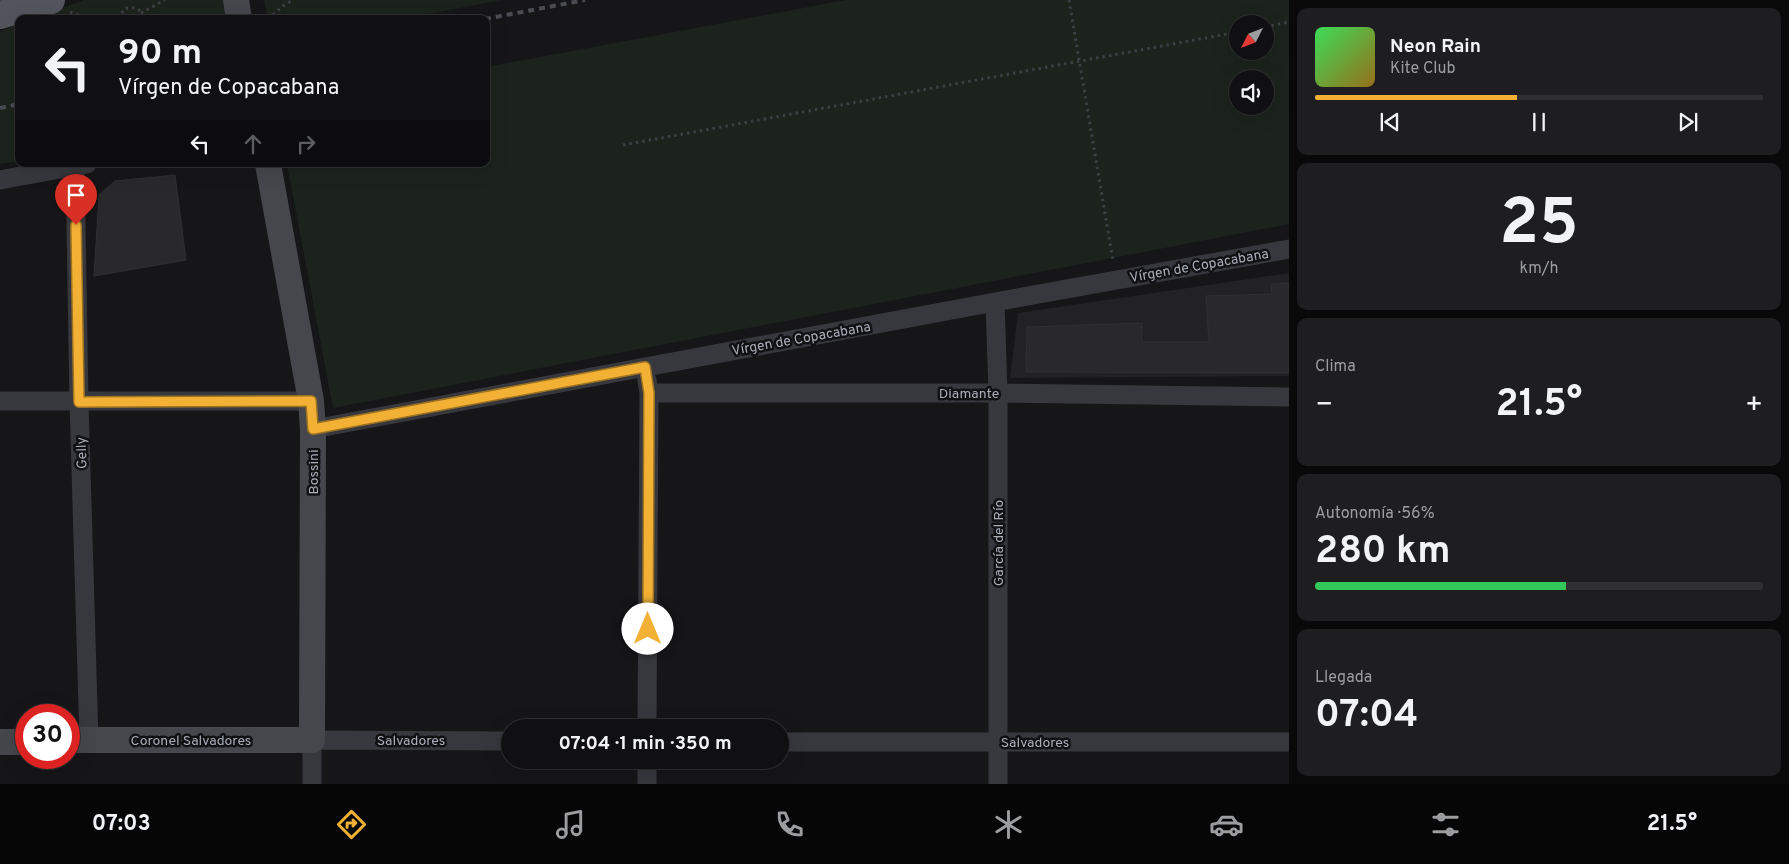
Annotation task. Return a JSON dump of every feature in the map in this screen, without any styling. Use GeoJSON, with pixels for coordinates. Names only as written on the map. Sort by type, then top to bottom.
{"type":"FeatureCollection","features":[{"type":"Feature","properties":{"kind":"main road"},"geometry":{"type":"LineString","coordinates":[[0,14],[51,0]]}},
{"type":"Feature","properties":{"kind":"main road"},"geometry":{"type":"LineString","coordinates":[[236,0],[238,15]]}},
{"type":"Feature","properties":{"kind":"main road","name":"Bossini"},"geometry":{"type":"LineString","coordinates":[[269,167],[311,401],[313,429],[312,740]]}},
{"type":"Feature","properties":{"kind":"main road","name":"Coronel Salvadores"},"geometry":{"type":"LineString","coordinates":[[80,740],[312,740]]}},
{"type":"Feature","properties":{"kind":"main road"},"geometry":{"type":"LineString","coordinates":[[0,742],[15,742]]}},
{"type":"Feature","properties":{"kind":"street"},"geometry":{"type":"LineString","coordinates":[[0,180],[70,167]]}},
{"type":"Feature","properties":{"kind":"street","name":"Gelly"},"geometry":{"type":"LineString","coordinates":[[79,704],[81,167]]}},
{"type":"Feature","properties":{"kind":"street","name":"Vírgen de Copacabana"},"geometry":{"type":"LineString","coordinates":[[313,429],[1289,249]]}},
{"type":"Feature","properties":{"kind":"street","name":"García del Río"},"geometry":{"type":"LineString","coordinates":[[995,302],[998,393],[998,784]]}},
{"type":"Feature","properties":{"kind":"street"},"geometry":{"type":"LineString","coordinates":[[645,367],[649,393],[647,719]]}},
{"type":"Feature","properties":{"kind":"street","name":"Diamante"},"geometry":{"type":"LineString","coordinates":[[649,393],[998,393],[1289,397]]}},
{"type":"Feature","properties":{"kind":"street"},"geometry":{"type":"LineString","coordinates":[[0,401],[311,401]]}},
{"type":"Feature","properties":{"kind":"street","name":"Salvadores"},"geometry":{"type":"LineString","coordinates":[[312,740],[501,741]]}},
{"type":"Feature","properties":{"kind":"street","name":"Bossini"},"geometry":{"type":"LineString","coordinates":[[312,740],[312,784]]}},
{"type":"Feature","properties":{"kind":"street","name":"Salvadores"},"geometry":{"type":"LineString","coordinates":[[789,742],[1289,742]]}},
{"type":"Feature","properties":{"kind":"street"},"geometry":{"type":"LineString","coordinates":[[647,769],[647,784]]}},
{"type":"Feature","properties":{"kind":"path"},"geometry":{"type":"LineString","coordinates":[[120,15],[121,12],[128,8],[135,8],[141,13],[165,0]]}},
{"type":"Feature","properties":{"kind":"path"},"geometry":{"type":"LineString","coordinates":[[273,15],[288,0]]}},
{"type":"Feature","properties":{"kind":"path"},"geometry":{"type":"LineString","coordinates":[[283,6],[294,0]]}},
{"type":"Feature","properties":{"kind":"path"},"geometry":{"type":"LineString","coordinates":[[1069,0],[1116,280]]}},
{"type":"Feature","properties":{"kind":"path"},"geometry":{"type":"LineString","coordinates":[[1274,25],[1289,22]]}},
{"type":"Feature","properties":{"kind":"path"},"geometry":{"type":"LineString","coordinates":[[622,145],[1229,34]]}},
{"type":"Feature","properties":{"kind":"shaded area"},"geometry":{"type":"Polygon","coordinates":[[[84,0],[223,0],[226,15],[44,15],[84,0]]]}},
{"type":"Feature","properties":{"kind":"shaded area"},"geometry":{"type":"Polygon","coordinates":[[[264,0],[501,0],[424,15],[267,15],[264,0]]]}},
{"type":"Feature","properties":{"kind":"shaded area"},"geometry":{"type":"Polygon","coordinates":[[[846,0],[1289,0],[1289,224],[333,408],[288,167],[490,167],[490,66],[846,0]]]}},
{"type":"Feature","properties":{"kind":"shaded area"},"geometry":{"type":"Polygon","coordinates":[[[15,25],[15,162],[0,164],[0,31],[15,25]]]}},
{"type":"Feature","properties":{"kind":"shaded area"},"geometry":{"type":"Polygon","coordinates":[[[1289,273],[1289,376],[1010,378],[1018,313],[1289,273]]]}},
{"type":"Feature","properties":{"kind":"building"},"geometry":{"type":"Polygon","coordinates":[[[175,175],[186,260],[94,276],[99,195],[115,181],[175,175]]]}},
{"type":"Feature","properties":{"kind":"building"},"geometry":{"type":"Polygon","coordinates":[[[1289,283],[1289,373],[1026,372],[1027,327],[1142,323],[1142,342],[1209,342],[1206,296],[1272,294],[1271,284],[1289,283]]]}},
{"type":"Feature","properties":{"kind":"railway"},"geometry":{"type":"LineString","coordinates":[[490,18],[585,0]]}},
{"type":"Feature","properties":{"kind":"railway"},"geometry":{"type":"LineString","coordinates":[[0,108],[15,105]]}},
{"type":"Feature","properties":{"kind":"route"},"geometry":{"type":"LineString","coordinates":[[76,225],[79,402],[311,401],[313,429],[645,367],[649,393],[648,629]]}}]}
